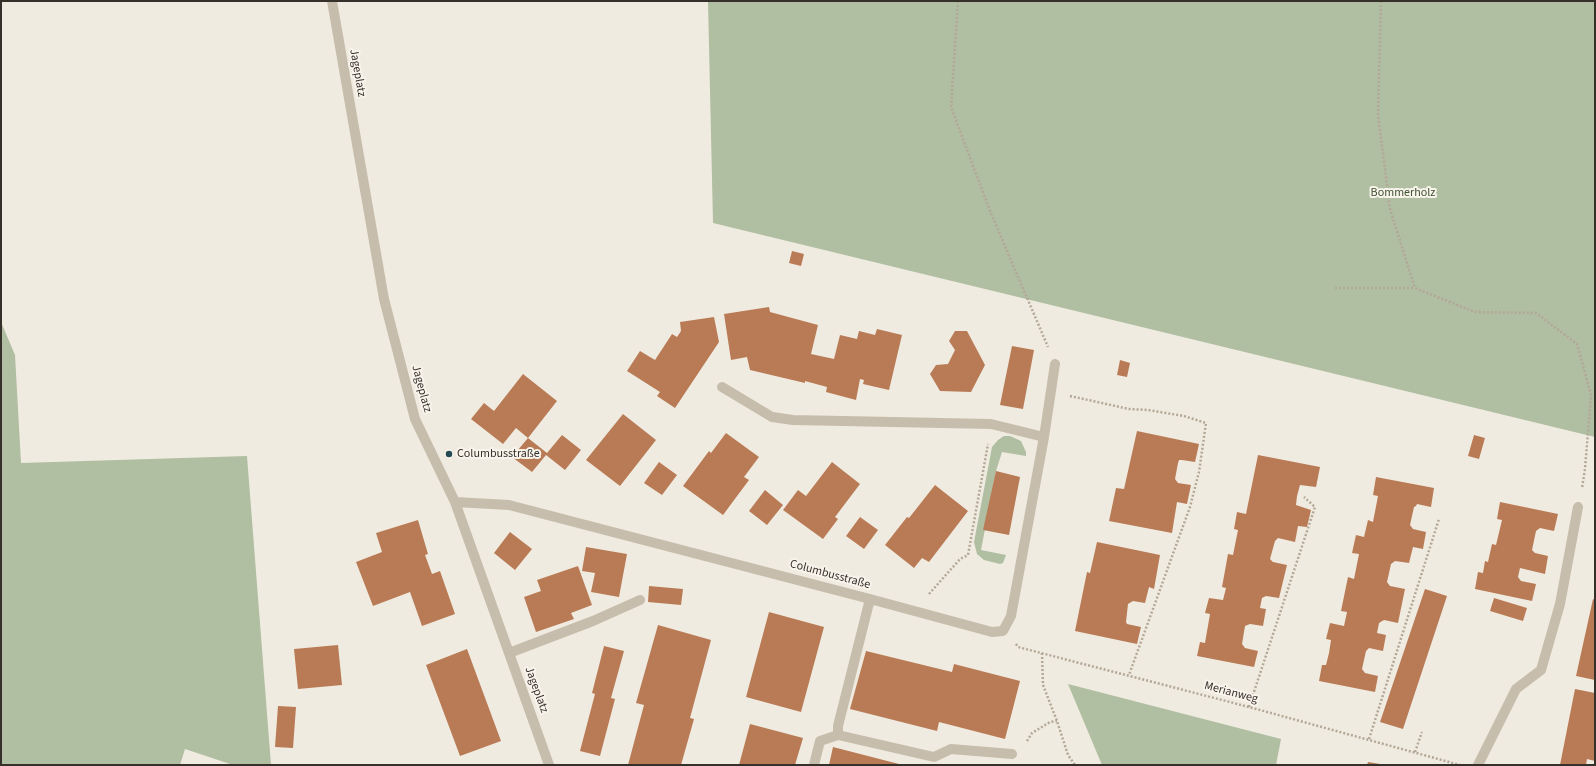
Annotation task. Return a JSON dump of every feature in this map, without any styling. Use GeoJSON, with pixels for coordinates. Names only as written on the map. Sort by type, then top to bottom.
{"type":"FeatureCollection","features":[{"type":"Feature","properties":{"kind":"street","name":"Jageplatz"},"geometry":{"type":"LineString","coordinates":[[332,1],[384,299],[415,419],[455,502],[549,765]]}},
{"type":"Feature","properties":{"kind":"street"},"geometry":{"type":"LineString","coordinates":[[1003,631],[1011,616],[1056,364]]}},
{"type":"Feature","properties":{"kind":"street"},"geometry":{"type":"LineString","coordinates":[[722,387],[772,417],[793,420],[991,424],[1044,437]]}},
{"type":"Feature","properties":{"kind":"street","name":"Columbusstraße"},"geometry":{"type":"LineString","coordinates":[[455,502],[509,505],[992,632],[1003,631]]}},
{"type":"Feature","properties":{"kind":"street"},"geometry":{"type":"LineString","coordinates":[[1478,765],[1516,689],[1541,670],[1560,604],[1578,507]]}},
{"type":"Feature","properties":{"kind":"street"},"geometry":{"type":"LineString","coordinates":[[838,735],[838,726],[870,599]]}},
{"type":"Feature","properties":{"kind":"street"},"geometry":{"type":"LineString","coordinates":[[509,653],[593,622],[640,600]]}},
{"type":"Feature","properties":{"kind":"street"},"geometry":{"type":"LineString","coordinates":[[814,765],[820,741],[838,735],[934,758],[951,749],[1012,754]]}},
{"type":"Feature","properties":{"kind":"path"},"geometry":{"type":"LineString","coordinates":[[958,1],[951,107],[990,211],[1056,364]]}},
{"type":"Feature","properties":{"kind":"path"},"geometry":{"type":"LineString","coordinates":[[1381,1],[1378,114],[1390,209],[1415,288]]}},
{"type":"Feature","properties":{"kind":"path"},"geometry":{"type":"LineString","coordinates":[[1335,288],[1415,288],[1475,312],[1536,313],[1577,344],[1592,395],[1585,469],[1578,507]]}},
{"type":"Feature","properties":{"kind":"path"},"geometry":{"type":"LineString","coordinates":[[1051,392],[1129,409],[1148,410],[1184,416],[1206,423],[1199,472],[1190,507],[1129,675]]}},
{"type":"Feature","properties":{"kind":"path"},"geometry":{"type":"LineString","coordinates":[[915,611],[960,558],[968,555],[991,424]]}},
{"type":"Feature","properties":{"kind":"path"},"geometry":{"type":"LineString","coordinates":[[1249,707],[1315,507],[1304,497]]}},
{"type":"Feature","properties":{"kind":"path"},"geometry":{"type":"LineString","coordinates":[[1369,739],[1439,519]]}},
{"type":"Feature","properties":{"kind":"path","name":"Merianweg"},"geometry":{"type":"LineString","coordinates":[[1003,631],[1018,647],[1369,739],[1460,765]]}},
{"type":"Feature","properties":{"kind":"path"},"geometry":{"type":"LineString","coordinates":[[1042,654],[1043,685],[1057,721],[1068,756],[1075,765]]}},
{"type":"Feature","properties":{"kind":"path"},"geometry":{"type":"LineString","coordinates":[[1012,754],[1022,748],[1032,734],[1050,722],[1057,721]]}},
{"type":"Feature","properties":{"kind":"path"},"geometry":{"type":"LineString","coordinates":[[1415,752],[1422,732]]}},
{"type":"Feature","properties":{"kind":"green space","name":"Bommerholz"},"geometry":{"type":"Polygon","coordinates":[[[708,1],[1595,1],[1595,437],[713,223],[708,1]]]}},
{"type":"Feature","properties":{"kind":"green space"},"geometry":{"type":"Polygon","coordinates":[[[1,322],[15,355],[21,463],[247,456],[271,765],[233,765],[185,749],[180,765],[1,765],[1,322]]]}},
{"type":"Feature","properties":{"kind":"green space"},"geometry":{"type":"Polygon","coordinates":[[[1004,436],[1010,436],[1021,441],[1026,452],[1026,456],[1002,452],[996,471],[981,550],[1006,555],[1003,563],[1000,564],[984,560],[977,554],[974,542],[992,447],[1004,436]]]}},
{"type":"Feature","properties":{"kind":"green space"},"geometry":{"type":"Polygon","coordinates":[[[1068,684],[1281,739],[1276,765],[1102,765],[1068,684]]]}},
{"type":"Feature","properties":{"kind":"building"},"geometry":{"type":"Polygon","coordinates":[[[792,251],[804,254],[801,266],[789,263],[792,251]]]}},
{"type":"Feature","properties":{"kind":"building"},"geometry":{"type":"Polygon","coordinates":[[[769,307],[770,312],[818,325],[811,354],[834,359],[840,335],[857,339],[859,331],[875,335],[877,329],[902,335],[889,390],[863,384],[864,380],[860,379],[856,400],[826,392],[827,387],[750,370],[747,357],[731,360],[724,314],[769,307]]]}},
{"type":"Feature","properties":{"kind":"building"},"geometry":{"type":"Polygon","coordinates":[[[714,317],[719,342],[675,408],[657,396],[660,392],[627,371],[640,351],[655,360],[672,334],[677,337],[681,331],[680,322],[714,317]]]}},
{"type":"Feature","properties":{"kind":"building"},"geometry":{"type":"Polygon","coordinates":[[[955,331],[967,331],[985,365],[971,392],[940,391],[930,374],[936,365],[948,364],[955,350],[949,341],[955,331]]]}},
{"type":"Feature","properties":{"kind":"building"},"geometry":{"type":"Polygon","coordinates":[[[1012,346],[1034,350],[1023,409],[1000,405],[1012,346]]]}},
{"type":"Feature","properties":{"kind":"building"},"geometry":{"type":"Polygon","coordinates":[[[1120,360],[1130,363],[1127,377],[1117,375],[1120,360]]]}},
{"type":"Feature","properties":{"kind":"building"},"geometry":{"type":"Polygon","coordinates":[[[523,374],[557,401],[528,438],[516,428],[503,444],[471,419],[484,403],[494,411],[523,374]]]}},
{"type":"Feature","properties":{"kind":"building"},"geometry":{"type":"Polygon","coordinates":[[[623,414],[656,440],[620,486],[586,460],[623,414]]]}},
{"type":"Feature","properties":{"kind":"building"},"geometry":{"type":"Polygon","coordinates":[[[1137,431],[1199,444],[1195,462],[1179,460],[1178,463],[1175,479],[1178,483],[1191,485],[1187,504],[1177,502],[1172,533],[1109,521],[1116,488],[1124,489],[1137,431]]]}},
{"type":"Feature","properties":{"kind":"building"},"geometry":{"type":"Polygon","coordinates":[[[726,433],[759,457],[744,477],[749,480],[723,515],[683,486],[709,451],[711,453],[726,433]]]}},
{"type":"Feature","properties":{"kind":"building"},"geometry":{"type":"Polygon","coordinates":[[[562,435],[581,450],[565,470],[546,455],[532,472],[512,457],[528,438],[547,453],[562,435]]]}},
{"type":"Feature","properties":{"kind":"building"},"geometry":{"type":"Polygon","coordinates":[[[1474,435],[1485,438],[1479,459],[1468,456],[1474,435]]]}},
{"type":"Feature","properties":{"kind":"building"},"geometry":{"type":"Polygon","coordinates":[[[1258,455],[1320,467],[1316,487],[1300,485],[1297,496],[1296,505],[1311,510],[1307,527],[1298,526],[1295,542],[1278,538],[1275,541],[1270,559],[1273,562],[1287,565],[1279,598],[1266,596],[1262,598],[1260,608],[1266,609],[1263,626],[1250,624],[1245,626],[1242,644],[1245,648],[1258,651],[1254,667],[1197,656],[1200,642],[1205,643],[1210,614],[1205,613],[1209,598],[1223,600],[1226,588],[1222,587],[1228,554],[1233,555],[1238,530],[1234,529],[1237,512],[1246,514],[1258,455]]]}},
{"type":"Feature","properties":{"kind":"building"},"geometry":{"type":"Polygon","coordinates":[[[659,462],[677,475],[662,495],[644,483],[659,462]]]}},
{"type":"Feature","properties":{"kind":"building"},"geometry":{"type":"Polygon","coordinates":[[[832,462],[860,484],[835,517],[838,519],[823,539],[783,510],[798,490],[806,496],[832,462]]]}},
{"type":"Feature","properties":{"kind":"building"},"geometry":{"type":"Polygon","coordinates":[[[996,471],[1020,477],[1009,535],[983,530],[996,471]]]}},
{"type":"Feature","properties":{"kind":"building"},"geometry":{"type":"Polygon","coordinates":[[[1376,477],[1434,488],[1431,507],[1417,504],[1414,507],[1410,525],[1413,529],[1426,532],[1423,549],[1413,547],[1409,563],[1395,561],[1391,564],[1387,582],[1390,586],[1405,589],[1398,623],[1384,620],[1379,623],[1377,633],[1386,635],[1383,651],[1369,648],[1366,651],[1362,669],[1365,673],[1378,676],[1375,692],[1319,681],[1322,665],[1326,665],[1329,653],[1331,640],[1326,639],[1330,623],[1344,626],[1347,612],[1341,611],[1348,577],[1354,579],[1359,554],[1352,553],[1356,535],[1364,537],[1368,520],[1373,522],[1378,496],[1373,495],[1376,477]]]}},
{"type":"Feature","properties":{"kind":"building"},"geometry":{"type":"Polygon","coordinates":[[[935,485],[968,511],[929,562],[922,558],[914,568],[885,545],[935,485]]]}},
{"type":"Feature","properties":{"kind":"building"},"geometry":{"type":"Polygon","coordinates":[[[765,490],[783,505],[767,525],[749,511],[765,490]]]}},
{"type":"Feature","properties":{"kind":"building"},"geometry":{"type":"Polygon","coordinates":[[[1500,502],[1558,514],[1554,531],[1540,528],[1536,531],[1532,550],[1535,553],[1548,556],[1545,574],[1520,568],[1518,577],[1521,581],[1536,584],[1532,601],[1475,589],[1478,572],[1483,573],[1485,561],[1488,562],[1492,544],[1496,545],[1502,520],[1497,519],[1500,502]]]}},
{"type":"Feature","properties":{"kind":"building"},"geometry":{"type":"Polygon","coordinates":[[[860,517],[878,530],[864,549],[846,536],[860,517]]]}},
{"type":"Feature","properties":{"kind":"building"},"geometry":{"type":"Polygon","coordinates":[[[418,520],[428,554],[425,555],[432,574],[440,571],[455,614],[422,626],[410,592],[373,606],[356,562],[382,552],[376,533],[418,520]]]}},
{"type":"Feature","properties":{"kind":"building"},"geometry":{"type":"Polygon","coordinates":[[[510,532],[532,549],[515,570],[494,553],[510,532]]]}},
{"type":"Feature","properties":{"kind":"building"},"geometry":{"type":"Polygon","coordinates":[[[1097,542],[1160,555],[1154,589],[1149,587],[1145,603],[1133,601],[1128,604],[1127,624],[1141,627],[1137,644],[1075,631],[1087,572],[1090,573],[1097,542]]]}},
{"type":"Feature","properties":{"kind":"building"},"geometry":{"type":"Polygon","coordinates":[[[586,547],[627,554],[619,597],[591,592],[595,573],[582,571],[586,547]]]}},
{"type":"Feature","properties":{"kind":"building"},"geometry":{"type":"Polygon","coordinates":[[[578,566],[592,605],[571,613],[574,619],[536,632],[524,597],[541,591],[537,580],[578,566]]]}},
{"type":"Feature","properties":{"kind":"building"},"geometry":{"type":"Polygon","coordinates":[[[649,586],[683,589],[681,605],[648,602],[649,586]]]}},
{"type":"Feature","properties":{"kind":"building"},"geometry":{"type":"Polygon","coordinates":[[[1425,589],[1447,596],[1403,729],[1380,722],[1425,589]]]}},
{"type":"Feature","properties":{"kind":"building"},"geometry":{"type":"Polygon","coordinates":[[[1494,598],[1527,608],[1523,621],[1490,611],[1494,598]]]}},
{"type":"Feature","properties":{"kind":"building"},"geometry":{"type":"Polygon","coordinates":[[[1593,599],[1595,600],[1595,680],[1576,676],[1593,599]]]}},
{"type":"Feature","properties":{"kind":"building"},"geometry":{"type":"Polygon","coordinates":[[[769,612],[824,627],[801,712],[746,697],[769,612]]]}},
{"type":"Feature","properties":{"kind":"building"},"geometry":{"type":"Polygon","coordinates":[[[658,625],[711,640],[690,718],[694,719],[681,765],[628,765],[644,705],[636,703],[658,625]]]}},
{"type":"Feature","properties":{"kind":"building"},"geometry":{"type":"Polygon","coordinates":[[[338,645],[342,685],[298,689],[294,649],[338,645]]]}},
{"type":"Feature","properties":{"kind":"building"},"geometry":{"type":"Polygon","coordinates":[[[604,646],[624,651],[611,698],[615,699],[600,756],[580,751],[595,694],[592,693],[604,646]]]}},
{"type":"Feature","properties":{"kind":"building"},"geometry":{"type":"Polygon","coordinates":[[[467,649],[501,741],[460,756],[426,665],[467,649]]]}},
{"type":"Feature","properties":{"kind":"building"},"geometry":{"type":"Polygon","coordinates":[[[866,651],[952,672],[954,664],[1020,681],[1005,739],[939,722],[937,731],[850,709],[866,651]]]}},
{"type":"Feature","properties":{"kind":"building"},"geometry":{"type":"Polygon","coordinates":[[[1575,689],[1595,693],[1595,761],[1587,759],[1586,765],[1560,765],[1575,689]]]}},
{"type":"Feature","properties":{"kind":"building"},"geometry":{"type":"Polygon","coordinates":[[[278,706],[296,707],[293,748],[275,747],[278,706]]]}},
{"type":"Feature","properties":{"kind":"building"},"geometry":{"type":"Polygon","coordinates":[[[750,724],[803,738],[795,765],[739,765],[750,724]]]}},
{"type":"Feature","properties":{"kind":"building"},"geometry":{"type":"Polygon","coordinates":[[[833,747],[899,764],[899,765],[829,765],[833,747]]]}},
{"type":"Feature","properties":{"kind":"building"},"geometry":{"type":"Polygon","coordinates":[[[1368,762],[1380,764],[1367,765],[1368,762]]]}},
{"type":"Feature","properties":{"kind":"place","name":"Columbusstraße"},"geometry":{"type":"Point","coordinates":[449,454]}}]}
